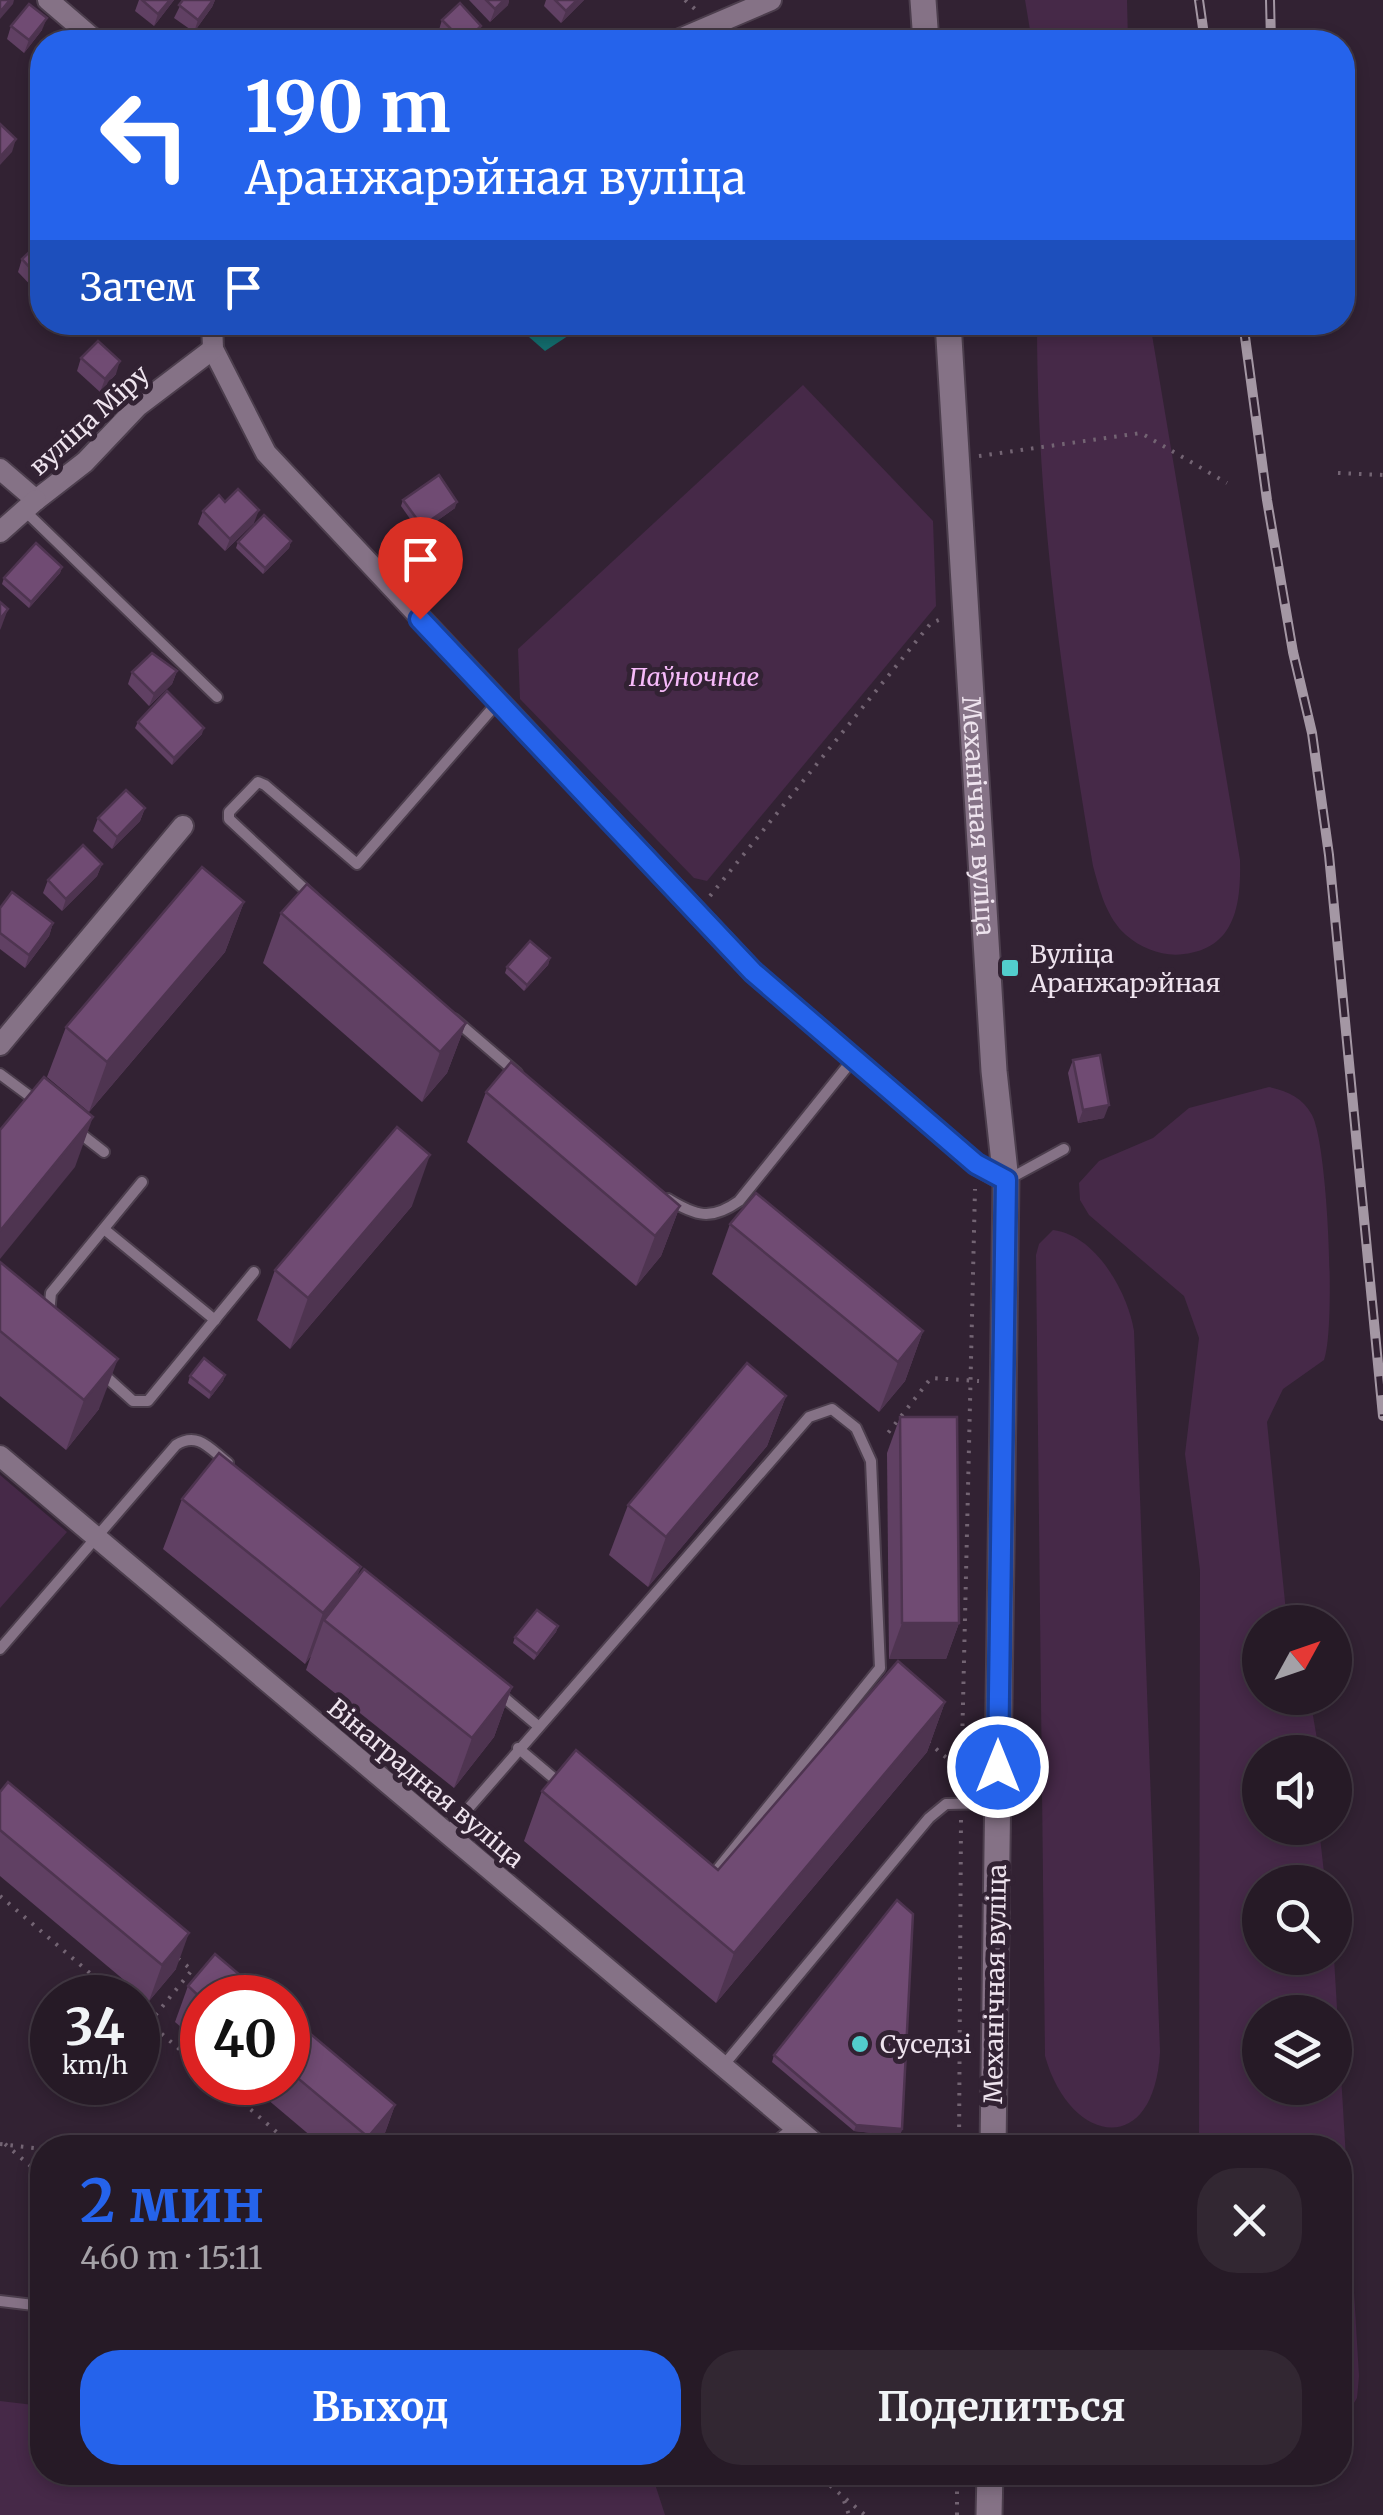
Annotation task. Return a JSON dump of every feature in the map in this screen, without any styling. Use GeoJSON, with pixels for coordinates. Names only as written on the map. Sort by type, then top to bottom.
{"type":"FeatureCollection","features":[{"type":"Feature","properties":{"kind":"street"},"geometry":{"type":"LineString","coordinates":[[48,0],[83,30]]}},
{"type":"Feature","properties":{"kind":"street"},"geometry":{"type":"LineString","coordinates":[[701,30],[770,0]]}},
{"type":"Feature","properties":{"kind":"street"},"geometry":{"type":"LineString","coordinates":[[924,0],[925,30]]}},
{"type":"Feature","properties":{"kind":"street"},"geometry":{"type":"LineString","coordinates":[[212,335],[212,350],[266,453],[498,702],[698,909],[753,972],[976,1164],[1006,1180]]}},
{"type":"Feature","properties":{"kind":"street","name":"Механічная вуліца"},"geometry":{"type":"LineString","coordinates":[[949,335],[994,1071],[1006,1180],[993,2135]]}},
{"type":"Feature","properties":{"kind":"street","name":"вуліца Міру"},"geometry":{"type":"LineString","coordinates":[[0,469],[31,505],[85,462],[138,406],[212,350]]}},
{"type":"Feature","properties":{"kind":"street"},"geometry":{"type":"LineString","coordinates":[[0,532],[31,505]]}},
{"type":"Feature","properties":{"kind":"street"},"geometry":{"type":"LineString","coordinates":[[0,1045],[183,826]]}},
{"type":"Feature","properties":{"kind":"street","name":"Вінаградная вуліца"},"geometry":{"type":"LineString","coordinates":[[0,1456],[805,2135]]}},
{"type":"Feature","properties":{"kind":"street"},"geometry":{"type":"LineString","coordinates":[[989,2515],[990,2485]]}},
{"type":"Feature","properties":{"kind":"lane"},"geometry":{"type":"LineString","coordinates":[[31,505],[216,697]]}},
{"type":"Feature","properties":{"kind":"lane"},"geometry":{"type":"LineString","coordinates":[[322,905],[234,828],[228,812],[258,782],[357,864],[498,702]]}},
{"type":"Feature","properties":{"kind":"lane"},"geometry":{"type":"LineString","coordinates":[[439,1006],[526,1080]]}},
{"type":"Feature","properties":{"kind":"lane"},"geometry":{"type":"LineString","coordinates":[[655,1188],[696,1216],[720,1214],[739,1200],[854,1057]]}},
{"type":"Feature","properties":{"kind":"lane"},"geometry":{"type":"LineString","coordinates":[[0,1074],[44,1107]]}},
{"type":"Feature","properties":{"kind":"lane"},"geometry":{"type":"LineString","coordinates":[[60,1118],[104,1152]]}},
{"type":"Feature","properties":{"kind":"lane"},"geometry":{"type":"LineString","coordinates":[[1006,1180],[1064,1148]]}},
{"type":"Feature","properties":{"kind":"lane"},"geometry":{"type":"LineString","coordinates":[[51,1322],[46,1306],[51,1293],[142,1182]]}},
{"type":"Feature","properties":{"kind":"lane"},"geometry":{"type":"LineString","coordinates":[[104,1229],[215,1320]]}},
{"type":"Feature","properties":{"kind":"lane"},"geometry":{"type":"LineString","coordinates":[[95,1367],[133,1401],[148,1401],[254,1272]]}},
{"type":"Feature","properties":{"kind":"lane"},"geometry":{"type":"LineString","coordinates":[[446,1833],[809,1417],[832,1409],[856,1428],[871,1461],[880,1668],[696,1895]]}},
{"type":"Feature","properties":{"kind":"lane"},"geometry":{"type":"LineString","coordinates":[[0,1650],[186,1438],[198,1439],[243,1476]]}},
{"type":"Feature","properties":{"kind":"lane"},"geometry":{"type":"LineString","coordinates":[[493,1688],[538,1726]]}},
{"type":"Feature","properties":{"kind":"lane"},"geometry":{"type":"LineString","coordinates":[[518,1748],[577,1797]]}},
{"type":"Feature","properties":{"kind":"lane"},"geometry":{"type":"LineString","coordinates":[[723,2066],[929,1818],[946,1804],[998,1803]]}},
{"type":"Feature","properties":{"kind":"lane"},"geometry":{"type":"LineString","coordinates":[[784,2135],[795,2126]]}},
{"type":"Feature","properties":{"kind":"lane"},"geometry":{"type":"LineString","coordinates":[[0,2301],[30,2305]]}},
{"type":"Feature","properties":{"kind":"path"},"geometry":{"type":"LineString","coordinates":[[959,458],[1142,433],[1227,483]]}},
{"type":"Feature","properties":{"kind":"path"},"geometry":{"type":"LineString","coordinates":[[1338,472],[1383,475]]}},
{"type":"Feature","properties":{"kind":"path"},"geometry":{"type":"LineString","coordinates":[[698,909],[930,623],[967,609]]}},
{"type":"Feature","properties":{"kind":"path"},"geometry":{"type":"LineString","coordinates":[[958,2135],[961,1803],[976,1164]]}},
{"type":"Feature","properties":{"kind":"path"},"geometry":{"type":"LineString","coordinates":[[970,1331],[981,1332]]}},
{"type":"Feature","properties":{"kind":"path"},"geometry":{"type":"LineString","coordinates":[[908,1433],[888,1433],[931,1378],[979,1384]]}},
{"type":"Feature","properties":{"kind":"path"},"geometry":{"type":"LineString","coordinates":[[921,1736],[962,1772]]}},
{"type":"Feature","properties":{"kind":"path"},"geometry":{"type":"LineString","coordinates":[[0,1896],[92,1975]]}},
{"type":"Feature","properties":{"kind":"path"},"geometry":{"type":"LineString","coordinates":[[160,2008],[192,1970],[163,1945]]}},
{"type":"Feature","properties":{"kind":"path"},"geometry":{"type":"LineString","coordinates":[[160,2032],[180,2050]]}},
{"type":"Feature","properties":{"kind":"path"},"geometry":{"type":"LineString","coordinates":[[245,2105],[280,2135]]}},
{"type":"Feature","properties":{"kind":"path"},"geometry":{"type":"LineString","coordinates":[[3,2144],[30,2147]]}},
{"type":"Feature","properties":{"kind":"path"},"geometry":{"type":"LineString","coordinates":[[3,2144],[30,2166]]}},
{"type":"Feature","properties":{"kind":"path"},"geometry":{"type":"LineString","coordinates":[[829,2485],[864,2515]]}},
{"type":"Feature","properties":{"kind":"path"},"geometry":{"type":"LineString","coordinates":[[957,2515],[958,2485]]}},
{"type":"Feature","properties":{"kind":"path"},"geometry":{"type":"LineString","coordinates":[[844,2498],[849,2515]]}},
{"type":"Feature","properties":{"kind":"green space"},"geometry":{"type":"Polygon","coordinates":[[[1025,0],[1127,0],[1128,30],[1030,30],[1025,0]]]}},
{"type":"Feature","properties":{"kind":"green space"},"geometry":{"type":"Polygon","coordinates":[[[1037,335],[1152,335],[1240,860],[1239,892],[1232,921],[1215,943],[1201,950],[1169,954],[1146,948],[1119,928],[1101,894],[1071,730],[1053,596],[1037,335]]]}},
{"type":"Feature","properties":{"kind":"green space","name":"Паўночнае"},"geometry":{"type":"Polygon","coordinates":[[[803,385],[933,521],[936,606],[707,881],[694,878],[520,699],[518,649],[803,385]]]}},
{"type":"Feature","properties":{"kind":"green space"},"geometry":{"type":"Polygon","coordinates":[[[1269,1087],[1299,1100],[1312,1115],[1318,1133],[1330,1277],[1328,1342],[1324,1360],[1283,1389],[1267,1422],[1285,1605],[1242,1605],[1242,1715],[1313,1715],[1316,1735],[1242,1735],[1242,1845],[1321,1845],[1323,1865],[1242,1865],[1242,1975],[1335,1975],[1336,1995],[1242,1995],[1242,2105],[1343,2105],[1345,2135],[1199,2135],[1200,1570],[1185,1454],[1199,1338],[1184,1296],[1089,1215],[1080,1200],[1079,1183],[1099,1161],[1153,1138],[1189,1108],[1269,1087]]]}},
{"type":"Feature","properties":{"kind":"green space"},"geometry":{"type":"Polygon","coordinates":[[[1053,1230],[1069,1234],[1096,1254],[1125,1300],[1134,1331],[1160,2052],[1154,2087],[1143,2110],[1128,2124],[1110,2128],[1091,2122],[1073,2108],[1057,2086],[1045,2056],[1036,1255],[1039,1244],[1053,1230]]]}},
{"type":"Feature","properties":{"kind":"green space"},"geometry":{"type":"Polygon","coordinates":[[[0,1475],[67,1532],[0,1608],[0,1475]]]}},
{"type":"Feature","properties":{"kind":"green space"},"geometry":{"type":"Polygon","coordinates":[[[1352,2259],[1357,2398],[1352,2406],[1352,2259]]]}},
{"type":"Feature","properties":{"kind":"green space"},"geometry":{"type":"Polygon","coordinates":[[[0,2401],[30,2405],[30,2485],[655,2485],[665,2515],[0,2515],[0,2401]]]}},
{"type":"Feature","properties":{"kind":"shaded area"},"geometry":{"type":"Polygon","coordinates":[[[527,335],[569,335],[545,351],[527,335]]]}},
{"type":"Feature","properties":{"kind":"building"},"geometry":{"type":"Polygon","coordinates":[[[142,0],[170,0],[158,14],[142,0]]]}},
{"type":"Feature","properties":{"kind":"building"},"geometry":{"type":"Polygon","coordinates":[[[183,0],[213,0],[198,20],[179,5],[183,0]]]}},
{"type":"Feature","properties":{"kind":"building"},"geometry":{"type":"Polygon","coordinates":[[[486,0],[504,0],[495,9],[486,0]]]}},
{"type":"Feature","properties":{"kind":"building"},"geometry":{"type":"Polygon","coordinates":[[[555,0],[577,0],[566,11],[555,0]]]}},
{"type":"Feature","properties":{"kind":"building"},"geometry":{"type":"Polygon","coordinates":[[[460,3],[481,26],[477,30],[452,30],[442,20],[460,3]]]}},
{"type":"Feature","properties":{"kind":"building"},"geometry":{"type":"Polygon","coordinates":[[[29,4],[47,18],[37,30],[30,30],[29,40],[11,26],[29,4]]]}},
{"type":"Feature","properties":{"kind":"building"},"geometry":{"type":"Polygon","coordinates":[[[0,124],[16,139],[0,157],[0,124]]]}},
{"type":"Feature","properties":{"kind":"building"},"geometry":{"type":"Polygon","coordinates":[[[30,251],[30,268],[22,259],[30,251]]]}},
{"type":"Feature","properties":{"kind":"building"},"geometry":{"type":"Polygon","coordinates":[[[98,341],[120,361],[105,379],[81,358],[98,341]]]}},
{"type":"Feature","properties":{"kind":"building"},"geometry":{"type":"Polygon","coordinates":[[[439,475],[457,502],[422,526],[403,500],[439,475]]]}},
{"type":"Feature","properties":{"kind":"building"},"geometry":{"type":"Polygon","coordinates":[[[238,489],[259,510],[230,539],[203,511],[219,495],[225,502],[238,489]]]}},
{"type":"Feature","properties":{"kind":"building"},"geometry":{"type":"Polygon","coordinates":[[[264,515],[291,541],[265,568],[238,542],[264,515]]]}},
{"type":"Feature","properties":{"kind":"building"},"geometry":{"type":"Polygon","coordinates":[[[36,543],[62,567],[31,602],[4,578],[36,543]]]}},
{"type":"Feature","properties":{"kind":"building"},"geometry":{"type":"Polygon","coordinates":[[[0,602],[8,609],[0,619],[0,602]]]}},
{"type":"Feature","properties":{"kind":"building"},"geometry":{"type":"Polygon","coordinates":[[[152,653],[177,671],[154,694],[132,672],[152,653]]]}},
{"type":"Feature","properties":{"kind":"building"},"geometry":{"type":"Polygon","coordinates":[[[167,691],[204,728],[174,758],[138,722],[167,691]]]}},
{"type":"Feature","properties":{"kind":"building"},"geometry":{"type":"Polygon","coordinates":[[[126,790],[145,808],[117,837],[98,818],[126,790]]]}},
{"type":"Feature","properties":{"kind":"building"},"geometry":{"type":"Polygon","coordinates":[[[83,845],[102,864],[66,899],[48,880],[83,845]]]}},
{"type":"Feature","properties":{"kind":"building"},"geometry":{"type":"Polygon","coordinates":[[[202,867],[244,902],[107,1062],[66,1027],[202,867]]]}},
{"type":"Feature","properties":{"kind":"building"},"geometry":{"type":"Polygon","coordinates":[[[307,884],[466,1023],[440,1052],[281,913],[307,884]]]}},
{"type":"Feature","properties":{"kind":"building"},"geometry":{"type":"Polygon","coordinates":[[[12,892],[53,923],[29,955],[0,933],[0,908],[12,892]]]}},
{"type":"Feature","properties":{"kind":"building"},"geometry":{"type":"Polygon","coordinates":[[[530,941],[550,958],[527,985],[507,967],[530,941]]]}},
{"type":"Feature","properties":{"kind":"building"},"geometry":{"type":"Polygon","coordinates":[[[1100,1055],[1109,1105],[1083,1110],[1073,1060],[1100,1055]]]}},
{"type":"Feature","properties":{"kind":"building"},"geometry":{"type":"Polygon","coordinates":[[[511,1062],[680,1206],[655,1236],[486,1092],[511,1062]]]}},
{"type":"Feature","properties":{"kind":"building"},"geometry":{"type":"Polygon","coordinates":[[[44,1077],[93,1117],[0,1231],[0,1130],[44,1077]]]}},
{"type":"Feature","properties":{"kind":"building"},"geometry":{"type":"Polygon","coordinates":[[[397,1127],[430,1155],[308,1298],[275,1270],[397,1127]]]}},
{"type":"Feature","properties":{"kind":"building"},"geometry":{"type":"Polygon","coordinates":[[[756,1193],[923,1331],[898,1362],[730,1224],[756,1193]]]}},
{"type":"Feature","properties":{"kind":"building"},"geometry":{"type":"Polygon","coordinates":[[[0,1262],[118,1359],[84,1400],[0,1331],[0,1262]]]}},
{"type":"Feature","properties":{"kind":"building"},"geometry":{"type":"Polygon","coordinates":[[[204,1358],[225,1375],[211,1393],[190,1376],[204,1358]]]}},
{"type":"Feature","properties":{"kind":"building"},"geometry":{"type":"Polygon","coordinates":[[[747,1363],[786,1396],[666,1537],[628,1505],[747,1363]]]}},
{"type":"Feature","properties":{"kind":"building"},"geometry":{"type":"Polygon","coordinates":[[[900,1417],[957,1417],[959,1623],[902,1623],[900,1417]]]}},
{"type":"Feature","properties":{"kind":"building"},"geometry":{"type":"Polygon","coordinates":[[[219,1453],[361,1567],[323,1613],[182,1499],[219,1453]]]}},
{"type":"Feature","properties":{"kind":"building"},"geometry":{"type":"Polygon","coordinates":[[[364,1569],[512,1687],[472,1738],[324,1620],[364,1569]]]}},
{"type":"Feature","properties":{"kind":"building"},"geometry":{"type":"Polygon","coordinates":[[[537,1610],[558,1626],[537,1654],[515,1637],[537,1610]]]}},
{"type":"Feature","properties":{"kind":"building"},"geometry":{"type":"Polygon","coordinates":[[[898,1661],[945,1702],[734,1953],[542,1791],[576,1750],[718,1870],[898,1661]]]}},
{"type":"Feature","properties":{"kind":"building"},"geometry":{"type":"Polygon","coordinates":[[[8,1782],[189,1933],[162,1965],[0,1830],[0,1792],[8,1782]]]}},
{"type":"Feature","properties":{"kind":"building"},"geometry":{"type":"Polygon","coordinates":[[[897,1900],[913,1914],[902,2129],[856,2125],[774,2055],[897,1900]]]}},
{"type":"Feature","properties":{"kind":"building"},"geometry":{"type":"Polygon","coordinates":[[[215,1954],[240,1975],[197,1975],[215,1954]]]}},
{"type":"Feature","properties":{"kind":"building"},"geometry":{"type":"Polygon","coordinates":[[[310,2034],[395,2105],[366,2135],[310,2088],[310,2034]]]}},
{"type":"Feature","properties":{"kind":"railway"},"geometry":{"type":"LineString","coordinates":[[1199,0],[1203,30]]}},
{"type":"Feature","properties":{"kind":"railway"},"geometry":{"type":"LineString","coordinates":[[1270,0],[1271,30]]}},
{"type":"Feature","properties":{"kind":"railway"},"geometry":{"type":"LineString","coordinates":[[1245,335],[1267,500],[1293,652],[1312,733],[1329,855],[1383,1416]]}},
{"type":"Feature","properties":{"kind":"place","name":"Вуліца Аранжарэйная"},"geometry":{"type":"Point","coordinates":[1010,968]}},
{"type":"Feature","properties":{"kind":"place","name":"Суседзі"},"geometry":{"type":"Point","coordinates":[860,2044]}},
{"type":"Feature","properties":{"kind":"route"},"geometry":{"type":"LineString","coordinates":[[420,619],[698,909],[753,972],[976,1164],[1006,1180],[998,1767]]}}]}
